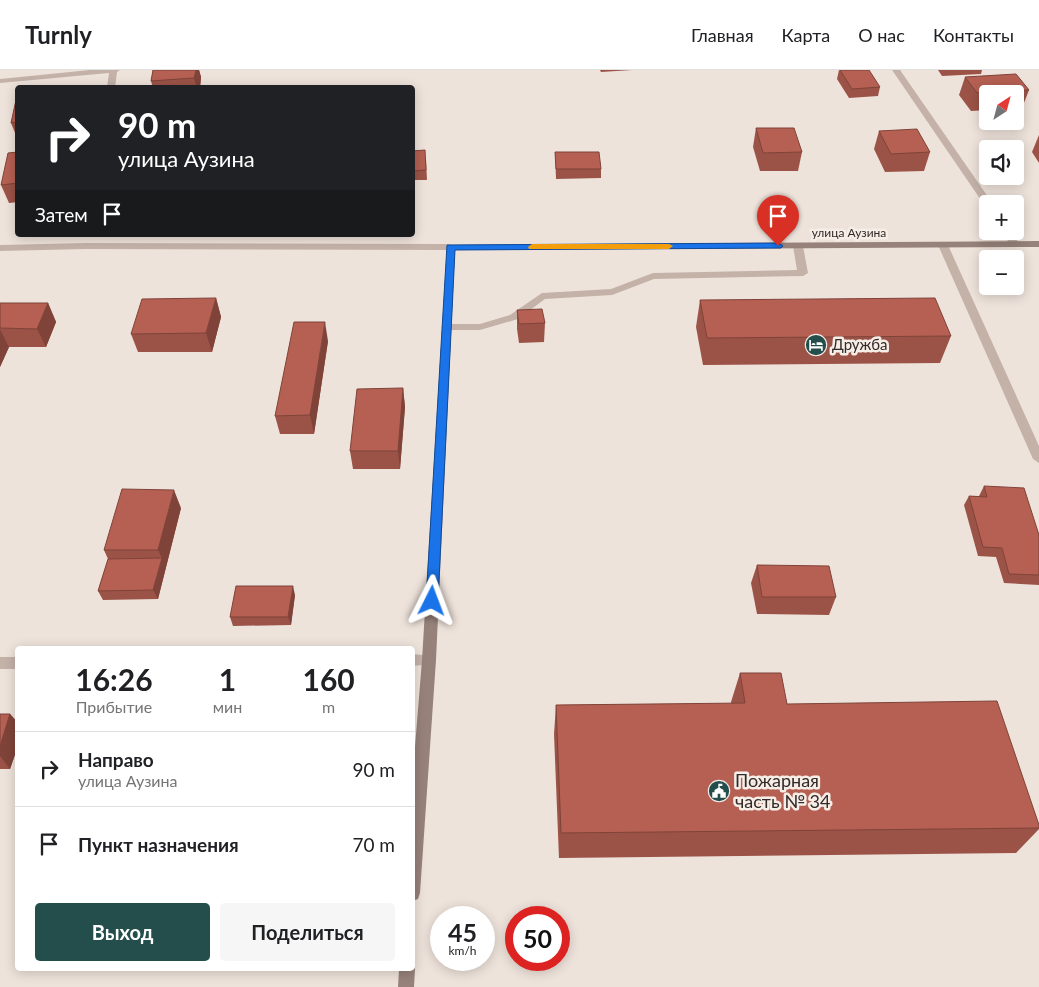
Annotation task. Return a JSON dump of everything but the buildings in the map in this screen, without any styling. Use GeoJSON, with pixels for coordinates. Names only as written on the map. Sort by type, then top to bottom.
{"type":"FeatureCollection","features":[{"type":"Feature","properties":{"kind":"main road","name":"улица Аузина"},"geometry":{"type":"LineString","coordinates":[[450,247],[1039,244]]}},
{"type":"Feature","properties":{"kind":"main road"},"geometry":{"type":"LineString","coordinates":[[415,849],[428,660],[450,247]]}},
{"type":"Feature","properties":{"kind":"main road"},"geometry":{"type":"LineString","coordinates":[[406,987],[407,971]]}},
{"type":"Feature","properties":{"kind":"street"},"geometry":{"type":"LineString","coordinates":[[0,81],[114,70],[112,85]]}},
{"type":"Feature","properties":{"kind":"street"},"geometry":{"type":"LineString","coordinates":[[896,70],[982,195]]}},
{"type":"Feature","properties":{"kind":"street"},"geometry":{"type":"LineString","coordinates":[[86,246],[88,237]]}},
{"type":"Feature","properties":{"kind":"street"},"geometry":{"type":"LineString","coordinates":[[1012,240],[1015,245]]}},
{"type":"Feature","properties":{"kind":"street"},"geometry":{"type":"LineString","coordinates":[[943,245],[1039,459]]}},
{"type":"Feature","properties":{"kind":"street","name":"улица Аузина"},"geometry":{"type":"LineString","coordinates":[[0,248],[86,246],[450,247]]}},
{"type":"Feature","properties":{"kind":"street"},"geometry":{"type":"LineString","coordinates":[[446,327],[480,327],[514,317],[542,296],[612,292],[653,276],[803,273],[798,246]]}},
{"type":"Feature","properties":{"kind":"street"},"geometry":{"type":"LineString","coordinates":[[415,660],[428,660]]}},
{"type":"Feature","properties":{"kind":"street"},"geometry":{"type":"LineString","coordinates":[[0,663],[15,663]]}},
{"type":"Feature","properties":{"kind":"slow traffic"},"geometry":{"type":"LineString","coordinates":[[532,247],[669,246]]}},
{"type":"Feature","properties":{"kind":"place","name":"Дружба"},"geometry":{"type":"Point","coordinates":[816,345]}},
{"type":"Feature","properties":{"kind":"place","name":"Пожарная часть № 34"},"geometry":{"type":"Point","coordinates":[719,791]}},
{"type":"Feature","properties":{"kind":"route"},"geometry":{"type":"LineString","coordinates":[[432,601],[450,247],[778,246]]}}]}
